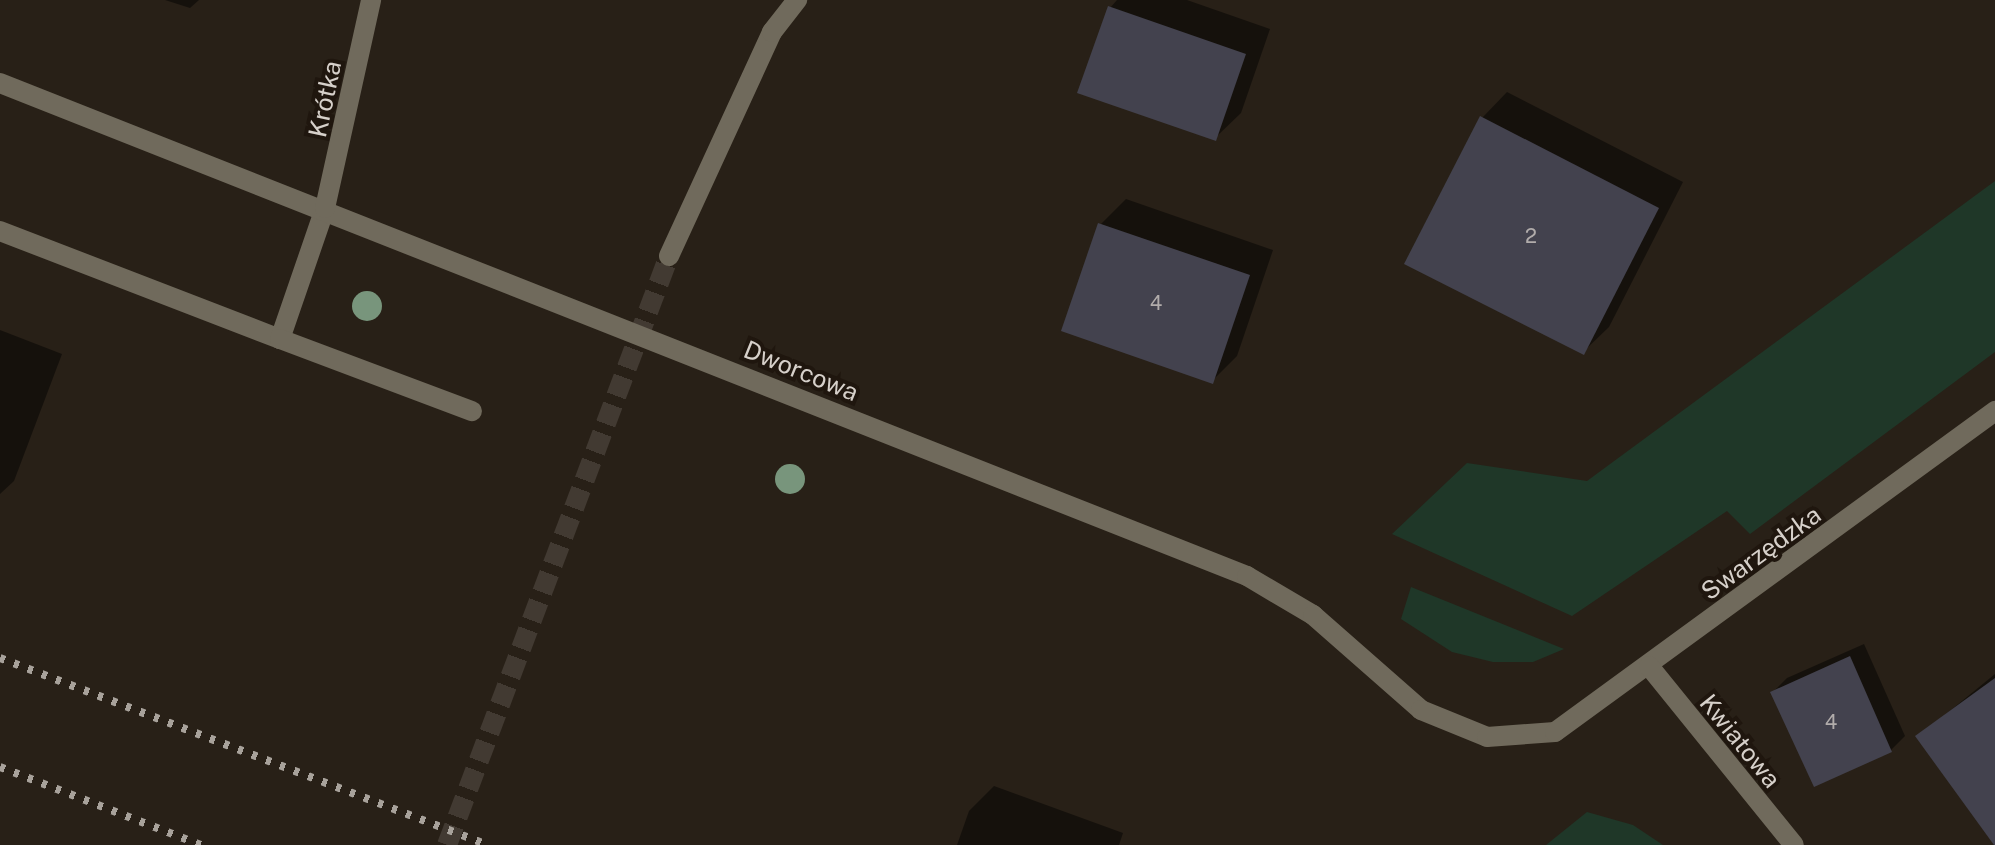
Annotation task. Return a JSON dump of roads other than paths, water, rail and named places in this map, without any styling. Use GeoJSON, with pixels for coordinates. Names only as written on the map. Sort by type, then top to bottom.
{"type":"FeatureCollection","features":[{"type":"Feature","properties":{"kind":"street","name":"Krótka"},"geometry":{"type":"LineString","coordinates":[[280,338],[325,208],[371,0]]}},
{"type":"Feature","properties":{"kind":"street"},"geometry":{"type":"LineString","coordinates":[[668,256],[772,32],[797,0]]}},
{"type":"Feature","properties":{"kind":"street","name":"Dworcowa"},"geometry":{"type":"LineString","coordinates":[[0,83],[325,208],[1248,576],[1313,615],[1380,678],[1456,728],[1487,736],[1555,732]]}},
{"type":"Feature","properties":{"kind":"street"},"geometry":{"type":"LineString","coordinates":[[0,231],[472,411]]}},
{"type":"Feature","properties":{"kind":"street","name":"Swarzędzka"},"geometry":{"type":"LineString","coordinates":[[1555,732],[1995,411]]}},
{"type":"Feature","properties":{"kind":"street","name":"Kwiatowa"},"geometry":{"type":"LineString","coordinates":[[1649,666],[1794,845]]}},
{"type":"Feature","properties":{"kind":"tunnel"},"geometry":{"type":"LineString","coordinates":[[447,845],[669,256]]}},
{"type":"Feature","properties":{"kind":"railway"},"geometry":{"type":"LineString","coordinates":[[0,658],[488,845]]}},
{"type":"Feature","properties":{"kind":"railway"},"geometry":{"type":"LineString","coordinates":[[0,767],[201,845]]}}]}
